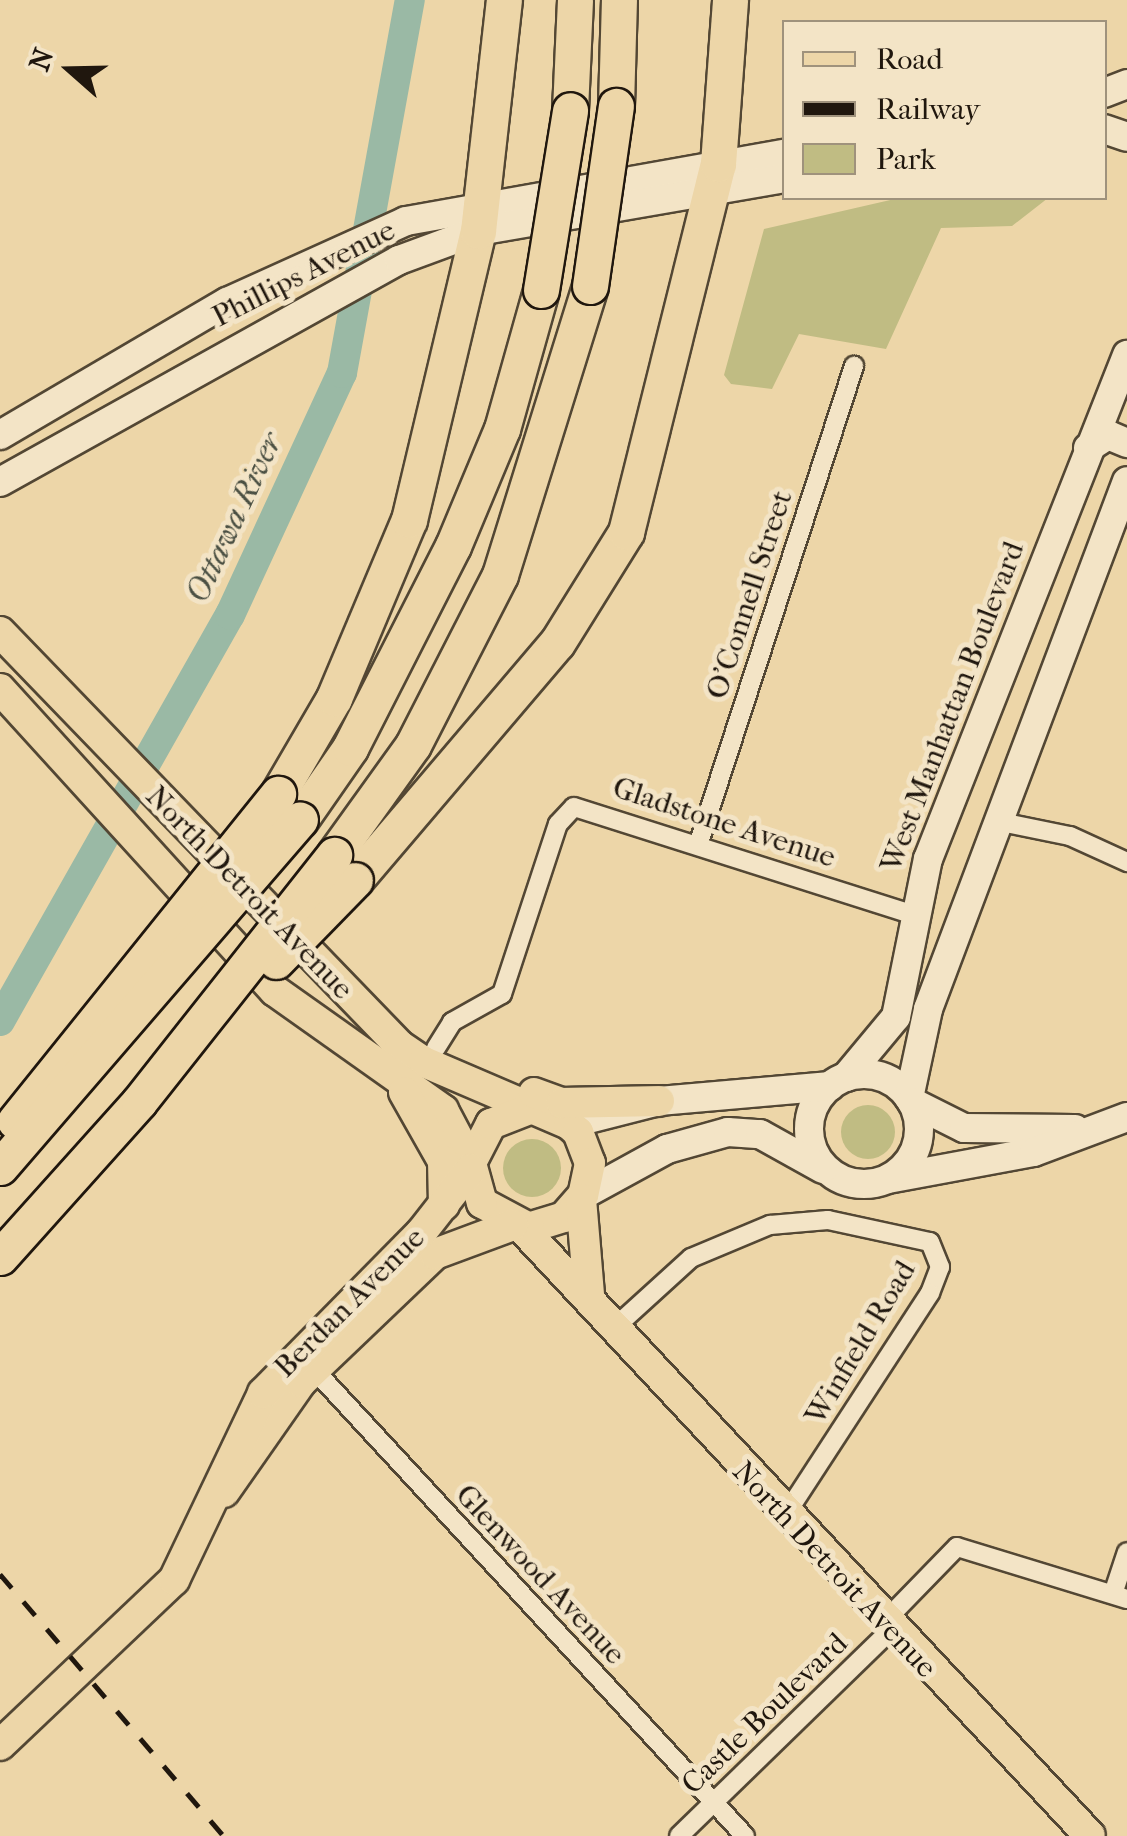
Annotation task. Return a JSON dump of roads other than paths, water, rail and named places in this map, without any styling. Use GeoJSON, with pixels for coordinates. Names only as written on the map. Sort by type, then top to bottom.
{"type":"FeatureCollection","features":[{"type":"Feature","properties":{"kind":"highway"},"geometry":{"type":"LineString","coordinates":[[0,1167],[289,807],[409,520],[490,210],[504,0]]}},
{"type":"Feature","properties":{"kind":"highway"},"geometry":{"type":"LineString","coordinates":[[0,1140],[289,807],[350,748],[446,563],[502,430],[542,290],[570,110],[575,0]]}},
{"type":"Feature","properties":{"kind":"highway"},"geometry":{"type":"LineString","coordinates":[[345,867],[413,746],[500,574],[590,286],[616,106],[620,0]]}},
{"type":"Feature","properties":{"kind":"highway"},"geometry":{"type":"LineString","coordinates":[[0,1257],[345,867],[557,644],[626,532],[716,177],[730,0]]}},
{"type":"Feature","properties":{"kind":"main road"},"geometry":{"type":"LineString","coordinates":[[490,210],[716,177],[782,155]]}},
{"type":"Feature","properties":{"kind":"main road","name":"Phillips Avenue"},"geometry":{"type":"LineString","coordinates":[[0,435],[227,302],[433,213],[490,210],[716,177],[782,178]]}},
{"type":"Feature","properties":{"kind":"main road","name":"Phillips Avenue"},"geometry":{"type":"LineString","coordinates":[[0,482],[307,305],[425,250],[490,210]]}},
{"type":"Feature","properties":{"kind":"main road","name":"West Manhattan Boulevard"},"geometry":{"type":"LineString","coordinates":[[838,1081],[896,1017],[912,914],[1088,448],[1127,355]]}},
{"type":"Feature","properties":{"kind":"main road"},"geometry":{"type":"LineString","coordinates":[[1088,448],[1108,436],[1127,444]]}},
{"type":"Feature","properties":{"kind":"main road"},"geometry":{"type":"LineString","coordinates":[[883,1180],[917,1142],[911,1100],[928,1009],[1120,520],[1127,482]]}},
{"type":"Feature","properties":{"kind":"main road","name":"North Detroit Avenue"},"geometry":{"type":"LineString","coordinates":[[0,632],[374,1019],[424,1062],[532,1108]]}},
{"type":"Feature","properties":{"kind":"main road","name":"North Detroit Avenue"},"geometry":{"type":"LineString","coordinates":[[0,690],[160,856],[276,990],[399,1086],[443,1110],[471,1166]]}},
{"type":"Feature","properties":{"kind":"main road"},"geometry":{"type":"LineString","coordinates":[[374,1019],[562,1103],[659,1101],[881,1076],[911,1100],[964,1128],[1082,1130]]}},
{"type":"Feature","properties":{"kind":"main road"},"geometry":{"type":"LineString","coordinates":[[831,1173],[814,1151],[809,1122],[838,1081]]}},
{"type":"Feature","properties":{"kind":"main road"},"geometry":{"type":"LineString","coordinates":[[399,1086],[444,1161],[444,1205]]}},
{"type":"Feature","properties":{"kind":"main road"},"geometry":{"type":"LineString","coordinates":[[568,1124],[659,1101]]}},
{"type":"Feature","properties":{"kind":"main road"},"geometry":{"type":"LineString","coordinates":[[589,1295],[582,1197],[590,1163],[568,1124],[532,1108],[490,1124],[471,1166],[482,1203],[517,1226],[554,1223],[582,1197],[652,1156],[728,1132],[760,1134],[831,1173],[883,1180],[1034,1152],[1082,1130],[1127,1117]]}},
{"type":"Feature","properties":{"kind":"main road","name":"Berdan Avenue"},"geometry":{"type":"LineString","coordinates":[[0,1746],[158,1598],[218,1498],[240,1429],[444,1205],[471,1166]]}},
{"type":"Feature","properties":{"kind":"main road","name":"North Detroit Avenue"},"geometry":{"type":"LineString","coordinates":[[517,1226],[589,1295],[613,1329],[784,1518],[1090,1836]]}},
{"type":"Feature","properties":{"kind":"main road","name":"Berdan Avenue"},"geometry":{"type":"LineString","coordinates":[[305,1359],[446,1246],[517,1226]]}},
{"type":"Feature","properties":{"kind":"street","name":"O'Connell Street"},"geometry":{"type":"LineString","coordinates":[[699,842],[854,366]]}},
{"type":"Feature","properties":{"kind":"street","name":"Gladstone Avenue"},"geometry":{"type":"LineString","coordinates":[[436,1048],[452,1022],[502,994],[558,824],[574,807],[699,842],[912,914]]}},
{"type":"Feature","properties":{"kind":"street"},"geometry":{"type":"LineString","coordinates":[[1001,822],[1070,836],[1127,862]]}},
{"type":"Feature","properties":{"kind":"street","name":"Winfield Road"},"geometry":{"type":"LineString","coordinates":[[613,1329],[700,1252],[770,1224],[828,1220],[930,1242],[940,1268],[930,1293],[784,1518]]}},
{"type":"Feature","properties":{"kind":"street","name":"Glenwood Avenue"},"geometry":{"type":"LineString","coordinates":[[305,1359],[745,1836]]}},
{"type":"Feature","properties":{"kind":"street","name":"Castle Boulevard"},"geometry":{"type":"LineString","coordinates":[[679,1836],[887,1627],[957,1547],[1120,1596]]}},
{"type":"Feature","properties":{"kind":"street"},"geometry":{"type":"LineString","coordinates":[[1120,1596],[1127,1552]]}},
{"type":"Feature","properties":{"kind":"waterway","name":"Ottawa River"},"geometry":{"type":"LineString","coordinates":[[0,1021],[230,615],[342,373],[410,0]]}},
{"type":"Feature","properties":{"kind":"railway"},"geometry":{"type":"LineString","coordinates":[[0,1574],[224,1836]]}}]}
